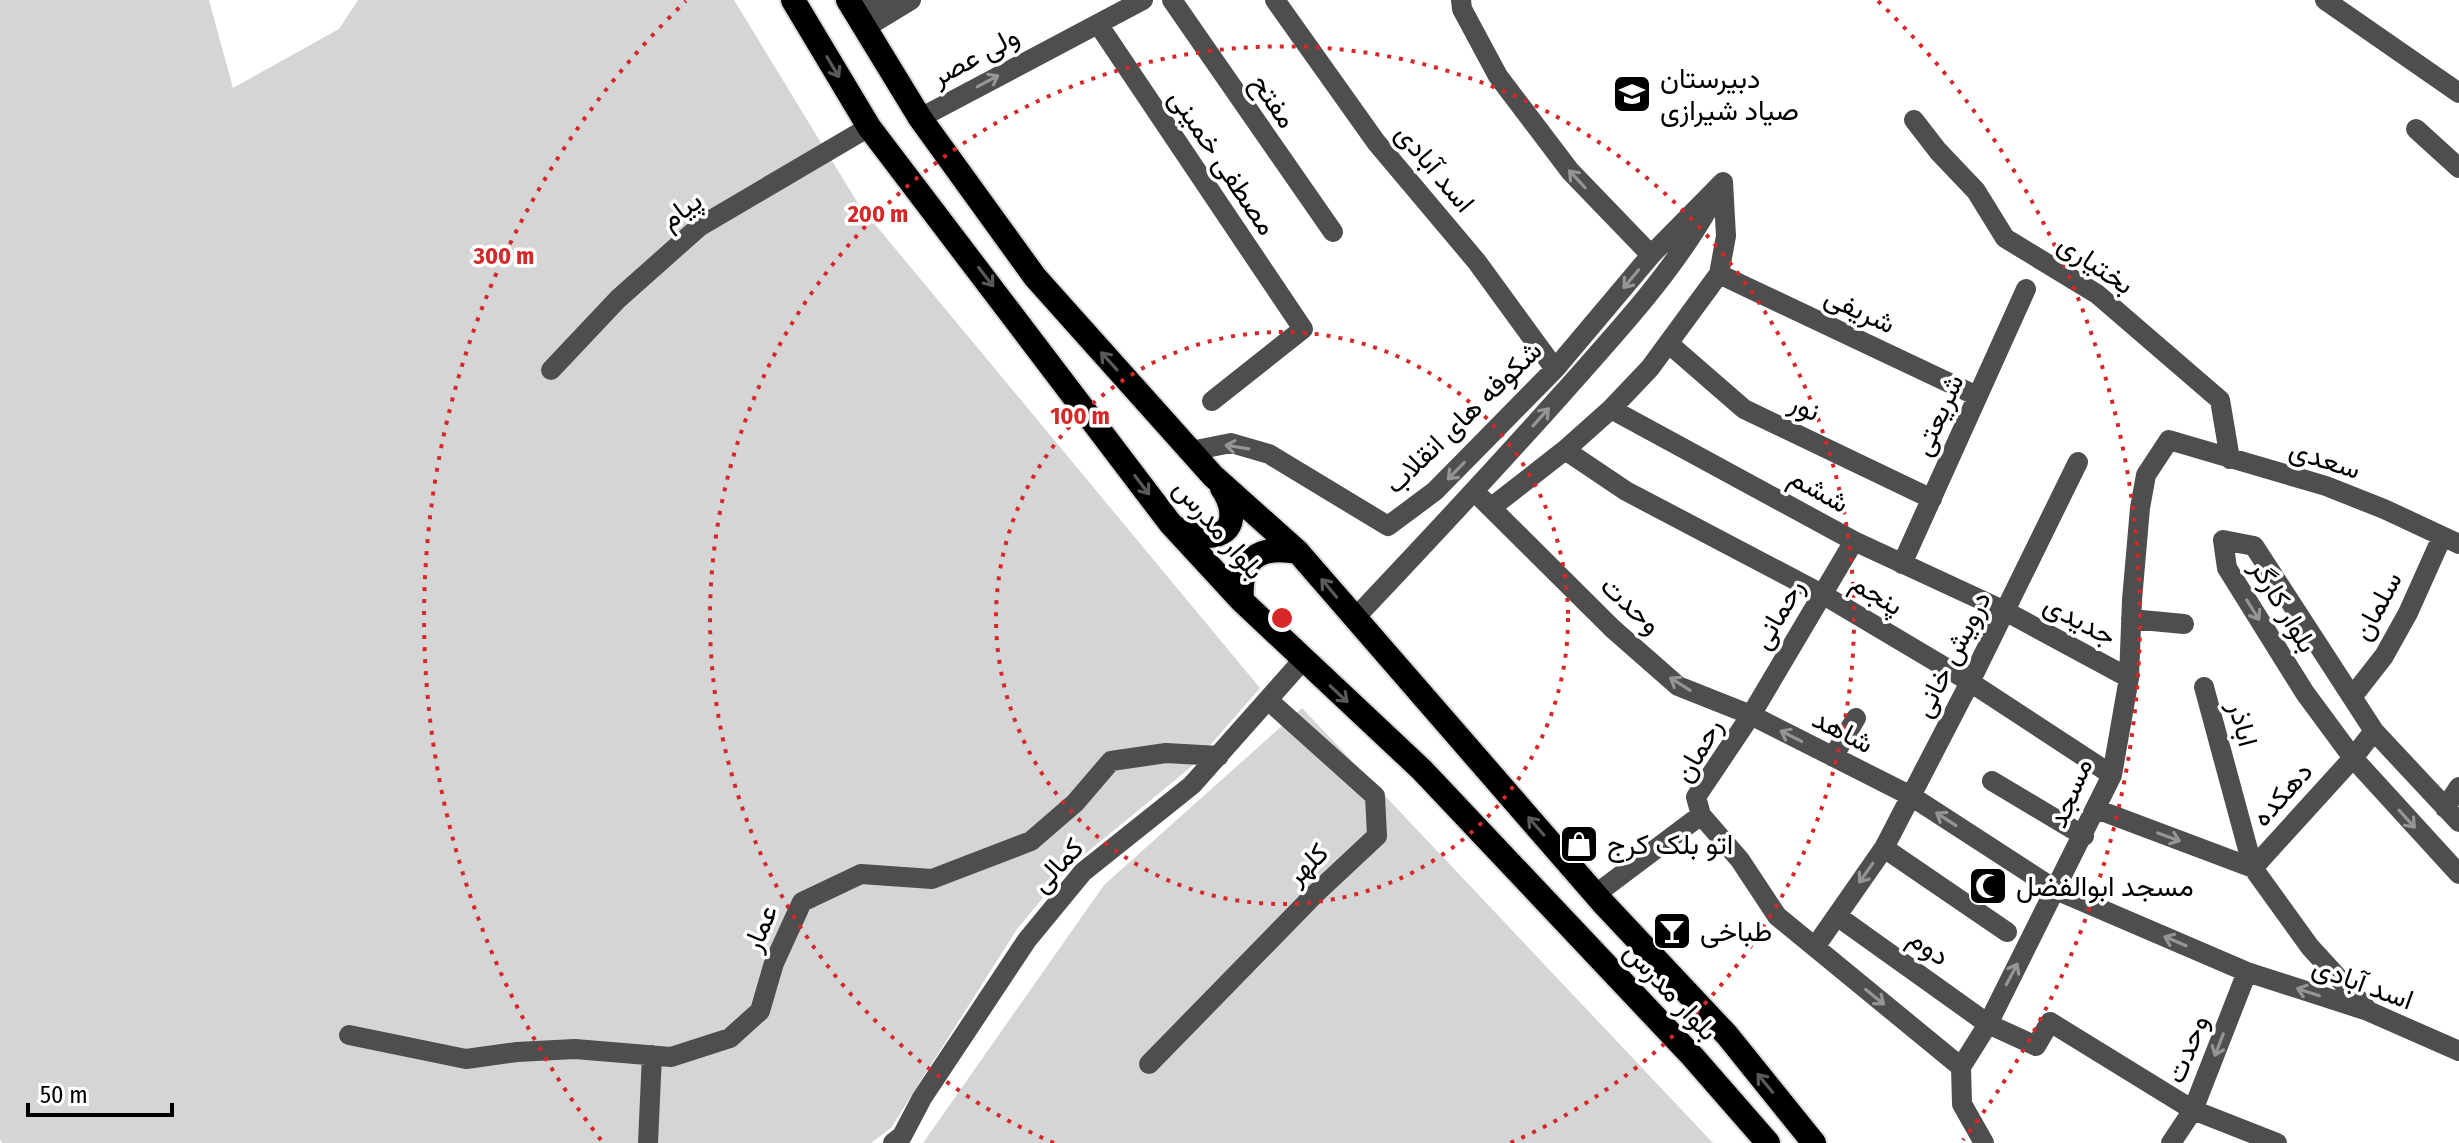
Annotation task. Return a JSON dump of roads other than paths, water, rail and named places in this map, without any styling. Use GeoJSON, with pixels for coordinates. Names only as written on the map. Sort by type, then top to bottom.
{"type":"FeatureCollection","features":[{"type":"Feature","properties":{"kind":"highway","name":"بلوار مدرس"},"geometry":{"type":"LineString","coordinates":[[793,0],[869,127],[1174,527],[1242,601],[1422,770],[1693,1057],[1768,1143]]}},
{"type":"Feature","properties":{"kind":"highway","name":"بلوار مدرس"},"geometry":{"type":"LineString","coordinates":[[857,14],[920,118],[1035,277],[1213,476],[1298,552],[1596,894],[1727,1035],[1814,1143]]}},
{"type":"Feature","properties":{"kind":"highway"},"geometry":{"type":"LineString","coordinates":[[1174,527],[1195,535],[1212,536],[1225,529],[1234,514],[1231,501],[1213,476]]}},
{"type":"Feature","properties":{"kind":"highway"},"geometry":{"type":"LineString","coordinates":[[1242,601],[1240,583],[1244,569],[1257,554],[1280,548],[1298,552]]}},
{"type":"Feature","properties":{"kind":"street"},"geometry":{"type":"LineString","coordinates":[[857,14],[882,0]]}},
{"type":"Feature","properties":{"kind":"street"},"geometry":{"type":"LineString","coordinates":[[857,14],[911,0]]}},
{"type":"Feature","properties":{"kind":"street","name":"ولی عصر"},"geometry":{"type":"LineString","coordinates":[[920,118],[1143,0]]}},
{"type":"Feature","properties":{"kind":"street","name":"مفتح"},"geometry":{"type":"LineString","coordinates":[[1172,0],[1333,232]]}},
{"type":"Feature","properties":{"kind":"street","name":"اسد آبادی"},"geometry":{"type":"LineString","coordinates":[[1275,0],[1376,142],[1477,262],[1555,369]]}},
{"type":"Feature","properties":{"kind":"street"},"geometry":{"type":"LineString","coordinates":[[1461,0],[1462,9],[1498,76],[1570,171],[1651,255]]}},
{"type":"Feature","properties":{"kind":"street"},"geometry":{"type":"LineString","coordinates":[[2325,0],[2351,6],[2459,93]]}},
{"type":"Feature","properties":{"kind":"street","name":"مصطفی خمینی"},"geometry":{"type":"LineString","coordinates":[[1098,24],[1303,329],[1212,401]]}},
{"type":"Feature","properties":{"kind":"street","name":"بختیاری"},"geometry":{"type":"LineString","coordinates":[[1914,120],[1976,191],[2005,238],[2097,294],[2197,377],[2220,400],[2230,459]]}},
{"type":"Feature","properties":{"kind":"street","name":"پیام"},"geometry":{"type":"LineString","coordinates":[[551,370],[618,299],[699,227],[869,127]]}},
{"type":"Feature","properties":{"kind":"street"},"geometry":{"type":"LineString","coordinates":[[2416,129],[2459,168]]}},
{"type":"Feature","properties":{"kind":"street"},"geometry":{"type":"LineString","coordinates":[[1475,492],[1492,507],[1565,450],[1611,409],[1650,368],[1719,274],[1726,236],[1723,182]]}},
{"type":"Feature","properties":{"kind":"street","name":"شکوفه های انقلاب"},"geometry":{"type":"LineString","coordinates":[[1191,451],[1231,443],[1269,454],[1388,526],[1435,491],[1555,369],[1651,255],[1723,182]]}},
{"type":"Feature","properties":{"kind":"street","name":"شکوفه های انقلاب"},"geometry":{"type":"LineString","coordinates":[[1355,618],[1475,492],[1627,321],[1686,248],[1723,182]]}},
{"type":"Feature","properties":{"kind":"street","name":"شریفی"},"geometry":{"type":"LineString","coordinates":[[1719,274],[1977,396]]}},
{"type":"Feature","properties":{"kind":"street","name":"شریعتی"},"geometry":{"type":"LineString","coordinates":[[1902,564],[2026,289]]}},
{"type":"Feature","properties":{"kind":"street","name":"نور"},"geometry":{"type":"LineString","coordinates":[[1668,343],[1744,409],[1932,499]]}},
{"type":"Feature","properties":{"kind":"street","name":"ششم"},"geometry":{"type":"LineString","coordinates":[[1611,409],[1854,541],[2005,611]]}},
{"type":"Feature","properties":{"kind":"street","name":"سعدی"},"geometry":{"type":"LineString","coordinates":[[2169,440],[2326,486],[2451,540]]}},
{"type":"Feature","properties":{"kind":"street","name":"مسجد"},"geometry":{"type":"LineString","coordinates":[[1961,1067],[1988,1024],[2112,775],[2129,678],[2140,508],[2146,475],[2169,440]]}},
{"type":"Feature","properties":{"kind":"street","name":"پنجم"},"geometry":{"type":"LineString","coordinates":[[1565,450],[1626,491],[1822,594],[1970,682],[2112,775]]}},
{"type":"Feature","properties":{"kind":"street","name":"درویش خانی"},"geometry":{"type":"LineString","coordinates":[[1815,947],[1884,848],[2078,462]]}},
{"type":"Feature","properties":{"kind":"street","name":"وحدت"},"geometry":{"type":"LineString","coordinates":[[1492,507],[1613,629],[1678,686],[1751,715]]}},
{"type":"Feature","properties":{"kind":"street","name":"بلوار کارگر"},"geometry":{"type":"LineString","coordinates":[[2452,815],[2374,731],[2254,546],[2223,540],[2227,568],[2305,693],[2353,758],[2459,874]]}},
{"type":"Feature","properties":{"kind":"street","name":"سلمان"},"geometry":{"type":"LineString","coordinates":[[2352,697],[2384,656],[2451,540]]}},
{"type":"Feature","properties":{"kind":"street","name":"رحمانی"},"geometry":{"type":"LineString","coordinates":[[1751,715],[1854,541]]}},
{"type":"Feature","properties":{"kind":"street","name":"جدیدی"},"geometry":{"type":"LineString","coordinates":[[2005,611],[2129,678]]}},
{"type":"Feature","properties":{"kind":"street"},"geometry":{"type":"LineString","coordinates":[[2131,619],[2184,624]]}},
{"type":"Feature","properties":{"kind":"street","name":"کمالی"},"geometry":{"type":"LineString","coordinates":[[893,1143],[902,1136],[922,1098],[1027,940],[1083,872],[1192,785],[1303,660]]}},
{"type":"Feature","properties":{"kind":"street","name":"اباذر"},"geometry":{"type":"LineString","coordinates":[[2204,687],[2253,868]]}},
{"type":"Feature","properties":{"kind":"street","name":"کلهر"},"geometry":{"type":"LineString","coordinates":[[1149,1064],[1315,894],[1377,836],[1375,796],[1268,700]]}},
{"type":"Feature","properties":{"kind":"street","name":"شاهد"},"geometry":{"type":"LineString","coordinates":[[1751,715],[1911,796],[2056,890]]}},
{"type":"Feature","properties":{"kind":"street","name":"رحمان"},"geometry":{"type":"LineString","coordinates":[[1701,815],[1696,797],[1751,715]]}},
{"type":"Feature","properties":{"kind":"street"},"geometry":{"type":"LineString","coordinates":[[1833,757],[1856,718]]}},
{"type":"Feature","properties":{"kind":"street","name":"دهکده"},"geometry":{"type":"LineString","coordinates":[[2253,868],[2374,731]]}},
{"type":"Feature","properties":{"kind":"street","name":"عمار"},"geometry":{"type":"LineString","coordinates":[[349,1035],[466,1059],[575,1049],[671,1057],[730,1038],[760,1011],[774,963],[802,902],[861,874],[932,879],[1031,841],[1075,803],[1111,761],[1166,753],[1219,756]]}},
{"type":"Feature","properties":{"kind":"street"},"geometry":{"type":"LineString","coordinates":[[1992,781],[2084,836]]}},
{"type":"Feature","properties":{"kind":"street"},"geometry":{"type":"LineString","coordinates":[[2452,815],[2459,787]]}},
{"type":"Feature","properties":{"kind":"street"},"geometry":{"type":"LineString","coordinates":[[2096,809],[2253,868],[2310,947],[2368,1011]]}},
{"type":"Feature","properties":{"kind":"street"},"geometry":{"type":"LineString","coordinates":[[1596,894],[1701,815],[1740,860],[1777,916],[1961,1067],[1962,1104],[1984,1143]]}},
{"type":"Feature","properties":{"kind":"street"},"geometry":{"type":"LineString","coordinates":[[1884,848],[2007,932]]}},
{"type":"Feature","properties":{"kind":"street","name":"اسد آبادی"},"geometry":{"type":"LineString","coordinates":[[2056,890],[2247,972],[2368,1011],[2459,1051]]}},
{"type":"Feature","properties":{"kind":"street","name":"دوم"},"geometry":{"type":"LineString","coordinates":[[1837,916],[1988,1024],[2036,1046],[2050,1022],[2193,1110]]}},
{"type":"Feature","properties":{"kind":"street","name":"وحدت"},"geometry":{"type":"LineString","coordinates":[[2171,1143],[2193,1110],[2247,972]]}},
{"type":"Feature","properties":{"kind":"street"},"geometry":{"type":"LineString","coordinates":[[648,1143],[652,1055]]}},
{"type":"Feature","properties":{"kind":"street"},"geometry":{"type":"LineString","coordinates":[[2193,1110],[2277,1143]]}},
{"type":"Feature","properties":{"kind":"place","name":"دبیرستان صیاد شیرازی"},"geometry":{"type":"Point","coordinates":[1632,94]}},
{"type":"Feature","properties":{"kind":"place","name":"اتو بلک کرج"},"geometry":{"type":"Point","coordinates":[1579,844]}},
{"type":"Feature","properties":{"kind":"place","name":"مسجد ابوالفضل"},"geometry":{"type":"Point","coordinates":[1988,886]}},
{"type":"Feature","properties":{"kind":"place","name":"طباخی"},"geometry":{"type":"Point","coordinates":[1672,931]}}]}
